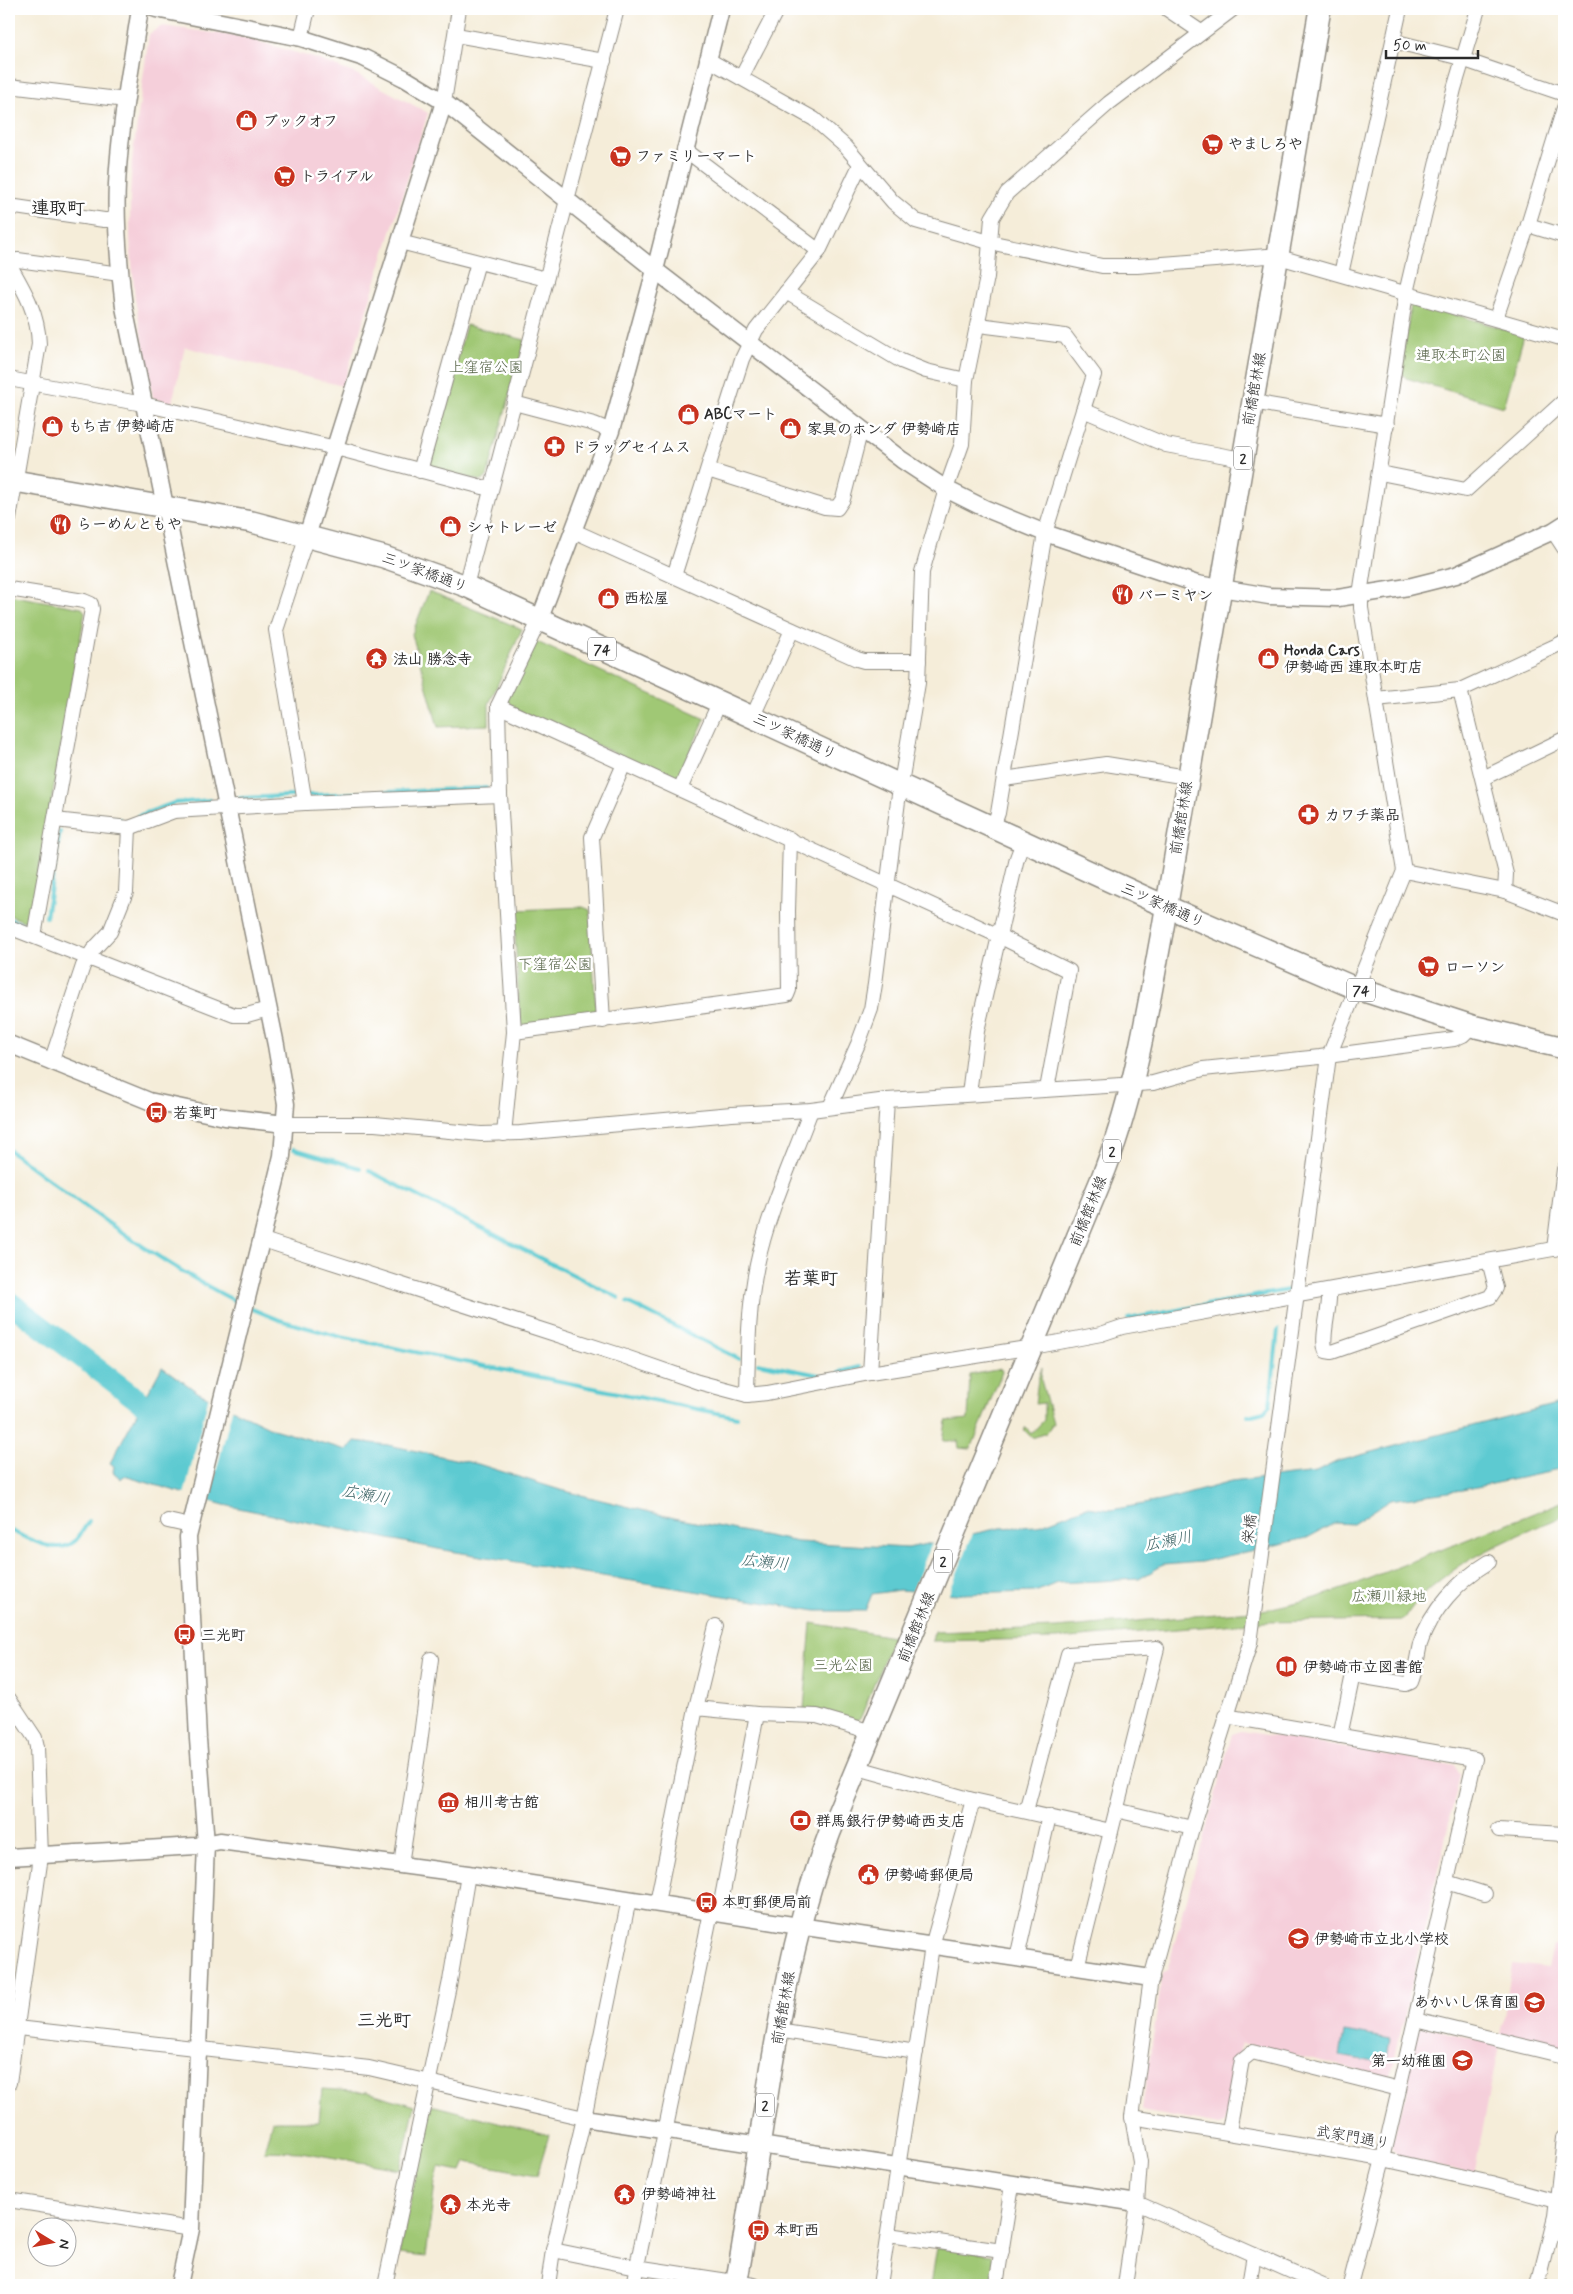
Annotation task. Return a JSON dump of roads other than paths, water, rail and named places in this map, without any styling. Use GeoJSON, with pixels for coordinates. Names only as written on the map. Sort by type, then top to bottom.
{"type":"FeatureCollection","features":[{"type":"Feature","properties":{"kind":"main road","name":"前橋館林線"},"geometry":{"type":"LineString","coordinates":[[742,2284],[759,2144],[778,2030],[798,1926],[817,1866],[1112,1152],[1132,1084],[1166,906],[1320,9]]}},
{"type":"Feature","properties":{"kind":"main road","name":"三ツ家橋通り"},"geometry":{"type":"LineString","coordinates":[[12,480],[252,522],[384,558],[466,586],[539,621],[720,701],[1023,842],[1355,988],[1472,1026],[1564,1048]]}},
{"type":"Feature","properties":{"kind":"street"},"geometry":{"type":"LineString","coordinates":[[140,9],[126,100],[117,185],[120,274],[143,404],[284,1085],[286,1124],[282,1156],[263,1240],[191,1522],[188,1548],[206,1844],[191,2230],[179,2285]]}},
{"type":"Feature","properties":{"kind":"street"},"geometry":{"type":"LineString","coordinates":[[156,9],[301,38],[364,58],[404,78],[444,102],[655,270],[902,460],[946,489],[984,508],[1045,533],[1151,570],[1220,589],[1269,596],[1306,598],[1360,596],[1408,588],[1456,575],[1559,527],[1564,548]]}},
{"type":"Feature","properties":{"kind":"street"},"geometry":{"type":"LineString","coordinates":[[301,38],[308,9]]}},
{"type":"Feature","properties":{"kind":"street"},"geometry":{"type":"LineString","coordinates":[[305,803],[276,630],[336,448],[444,102],[459,9]]}},
{"type":"Feature","properties":{"kind":"street"},"geometry":{"type":"LineString","coordinates":[[466,586],[617,9]]}},
{"type":"Feature","properties":{"kind":"street"},"geometry":{"type":"LineString","coordinates":[[504,1134],[514,1032],[500,795],[498,706],[539,621],[611,431],[655,270],[720,9]]}},
{"type":"Feature","properties":{"kind":"street"},"geometry":{"type":"LineString","coordinates":[[741,78],[777,9]]}},
{"type":"Feature","properties":{"kind":"street"},"geometry":{"type":"LineString","coordinates":[[1167,9],[1201,32]]}},
{"type":"Feature","properties":{"kind":"street"},"geometry":{"type":"LineString","coordinates":[[830,1107],[858,1044],[871,1009],[901,785],[918,683],[922,572],[946,489],[962,444],[966,380],[987,278],[992,218],[1006,193],[1109,103],[1233,9]]}},
{"type":"Feature","properties":{"kind":"street"},"geometry":{"type":"LineString","coordinates":[[1341,274],[1400,9]]}},
{"type":"Feature","properties":{"kind":"street"},"geometry":{"type":"LineString","coordinates":[[1478,9],[1462,59],[1406,293],[1360,596],[1404,871],[1505,891],[1564,914]]}},
{"type":"Feature","properties":{"kind":"street"},"geometry":{"type":"LineString","coordinates":[[456,35],[604,61]]}},
{"type":"Feature","properties":{"kind":"street"},"geometry":{"type":"LineString","coordinates":[[1393,40],[1462,59],[1564,94]]}},
{"type":"Feature","properties":{"kind":"street"},"geometry":{"type":"LineString","coordinates":[[708,59],[814,119],[846,147],[893,202],[916,221],[989,242],[1102,266],[1137,266],[1277,257],[1496,318],[1564,339]]}},
{"type":"Feature","properties":{"kind":"street"},"geometry":{"type":"LineString","coordinates":[[9,86],[126,100]]}},
{"type":"Feature","properties":{"kind":"street"},"geometry":{"type":"LineString","coordinates":[[1496,318],[1561,130],[1564,108]]}},
{"type":"Feature","properties":{"kind":"street"},"geometry":{"type":"LineString","coordinates":[[684,149],[819,251]]}},
{"type":"Feature","properties":{"kind":"street"},"geometry":{"type":"LineString","coordinates":[[674,576],[742,359],[749,343],[756,330],[819,251],[860,165]]}},
{"type":"Feature","properties":{"kind":"street"},"geometry":{"type":"LineString","coordinates":[[9,206],[104,220],[117,220]]}},
{"type":"Feature","properties":{"kind":"street"},"geometry":{"type":"LineString","coordinates":[[1528,226],[1564,236]]}},
{"type":"Feature","properties":{"kind":"street"},"geometry":{"type":"LineString","coordinates":[[400,242],[546,279]]}},
{"type":"Feature","properties":{"kind":"street"},"geometry":{"type":"LineString","coordinates":[[9,519],[12,480],[39,344],[33,308],[9,262],[18,260],[120,274]]}},
{"type":"Feature","properties":{"kind":"street"},"geometry":{"type":"LineString","coordinates":[[420,471],[478,262]]}},
{"type":"Feature","properties":{"kind":"street"},"geometry":{"type":"LineString","coordinates":[[786,292],[900,361],[926,371],[966,380]]}},
{"type":"Feature","properties":{"kind":"street"},"geometry":{"type":"LineString","coordinates":[[978,325],[1066,336],[1094,374],[1045,533],[998,813],[993,828]]}},
{"type":"Feature","properties":{"kind":"street"},"geometry":{"type":"LineString","coordinates":[[9,379],[143,404],[336,448],[490,489]]}},
{"type":"Feature","properties":{"kind":"street"},"geometry":{"type":"LineString","coordinates":[[1380,473],[1466,490],[1564,401]]}},
{"type":"Feature","properties":{"kind":"street"},"geometry":{"type":"LineString","coordinates":[[1252,402],[1387,424]]}},
{"type":"Feature","properties":{"kind":"street"},"geometry":{"type":"LineString","coordinates":[[514,403],[594,424],[611,431]]}},
{"type":"Feature","properties":{"kind":"street"},"geometry":{"type":"LineString","coordinates":[[1083,410],[1166,445],[1242,459]]}},
{"type":"Feature","properties":{"kind":"street"},"geometry":{"type":"LineString","coordinates":[[708,470],[825,507],[837,508],[842,499],[861,429]]}},
{"type":"Feature","properties":{"kind":"street"},"geometry":{"type":"LineString","coordinates":[[574,530],[864,661],[918,661]]}},
{"type":"Feature","properties":{"kind":"street"},"geometry":{"type":"LineString","coordinates":[[9,589],[84,601],[91,604],[92,609],[34,936]]}},
{"type":"Feature","properties":{"kind":"street"},"geometry":{"type":"LineString","coordinates":[[752,716],[792,630]]}},
{"type":"Feature","properties":{"kind":"street"},"geometry":{"type":"LineString","coordinates":[[1376,699],[1460,690],[1564,642]]}},
{"type":"Feature","properties":{"kind":"street"},"geometry":{"type":"LineString","coordinates":[[1460,690],[1506,874],[1505,891]]}},
{"type":"Feature","properties":{"kind":"street"},"geometry":{"type":"LineString","coordinates":[[680,789],[720,701]]}},
{"type":"Feature","properties":{"kind":"street"},"geometry":{"type":"LineString","coordinates":[[498,706],[1000,936],[1070,971],[1047,1089]]}},
{"type":"Feature","properties":{"kind":"street"},"geometry":{"type":"LineString","coordinates":[[1483,778],[1563,743]]}},
{"type":"Feature","properties":{"kind":"street"},"geometry":{"type":"LineString","coordinates":[[602,1021],[592,837],[624,764]]}},
{"type":"Feature","properties":{"kind":"street"},"geometry":{"type":"LineString","coordinates":[[1004,778],[1106,764],[1187,777]]}},
{"type":"Feature","properties":{"kind":"street"},"geometry":{"type":"LineString","coordinates":[[55,820],[129,828],[174,811],[305,803],[500,795]]}},
{"type":"Feature","properties":{"kind":"street"},"geometry":{"type":"LineString","coordinates":[[51,1062],[83,966],[110,932],[126,892],[129,828]]}},
{"type":"Feature","properties":{"kind":"street"},"geometry":{"type":"LineString","coordinates":[[514,1032],[787,995],[789,990],[788,911],[790,839]]}},
{"type":"Feature","properties":{"kind":"street"},"geometry":{"type":"LineString","coordinates":[[969,1094],[973,1050],[1017,858],[1023,842]]}},
{"type":"Feature","properties":{"kind":"street","name":"栄橋"},"geometry":{"type":"LineString","coordinates":[[1125,2285],[1137,2204],[1140,2162],[1132,2117],[1151,1978],[1225,1716],[1250,1642],[1329,1056],[1404,871]]}},
{"type":"Feature","properties":{"kind":"street"},"geometry":{"type":"LineString","coordinates":[[9,927],[234,1014],[247,1015],[268,1009]]}},
{"type":"Feature","properties":{"kind":"street"},"geometry":{"type":"LineString","coordinates":[[9,1044],[149,1101],[225,1117],[286,1124],[375,1124],[504,1134],[732,1114],[811,1110],[887,1100],[1153,1082],[1203,1069],[1329,1056],[1454,1039],[1463,1036],[1472,1026]]}},
{"type":"Feature","properties":{"kind":"street"},"geometry":{"type":"LineString","coordinates":[[870,1373],[887,1100]]}},
{"type":"Feature","properties":{"kind":"street"},"geometry":{"type":"LineString","coordinates":[[747,1395],[750,1315],[757,1264],[770,1218],[811,1110]]}},
{"type":"Feature","properties":{"kind":"street"},"geometry":{"type":"LineString","coordinates":[[263,1240],[698,1382],[747,1395],[1101,1334],[1122,1327],[1559,1248],[1564,1169]]}},
{"type":"Feature","properties":{"kind":"street"},"geometry":{"type":"LineString","coordinates":[[1329,1291],[1330,1307],[1324,1344],[1326,1351],[1332,1352],[1490,1297],[1496,1288],[1488,1261]]}},
{"type":"Feature","properties":{"kind":"street"},"geometry":{"type":"LineString","coordinates":[[168,1521],[191,1522]]}},
{"type":"Feature","properties":{"kind":"street"},"geometry":{"type":"LineString","coordinates":[[1340,1736],[1352,1678],[1359,1676],[1406,1684],[1411,1682],[1421,1643],[1442,1604],[1457,1586],[1489,1562]]}},
{"type":"Feature","properties":{"kind":"street"},"geometry":{"type":"LineString","coordinates":[[657,1904],[696,1708],[716,1626]]}},
{"type":"Feature","properties":{"kind":"street"},"geometry":{"type":"LineString","coordinates":[[1026,1811],[1068,1654],[1157,1648],[1077,1967]]}},
{"type":"Feature","properties":{"kind":"street"},"geometry":{"type":"LineString","coordinates":[[401,1864],[431,1658]]}},
{"type":"Feature","properties":{"kind":"street"},"geometry":{"type":"LineString","coordinates":[[9,1699],[35,1738],[37,1747],[41,1856],[13,2027],[9,2082]]}},
{"type":"Feature","properties":{"kind":"street"},"geometry":{"type":"LineString","coordinates":[[696,1708],[757,1714],[817,1716],[872,1732]]}},
{"type":"Feature","properties":{"kind":"street"},"geometry":{"type":"LineString","coordinates":[[633,2285],[757,1714]]}},
{"type":"Feature","properties":{"kind":"street"},"geometry":{"type":"LineString","coordinates":[[1225,1716],[1475,1759],[1383,2159],[1350,2285]]}},
{"type":"Feature","properties":{"kind":"street"},"geometry":{"type":"LineString","coordinates":[[858,1768],[973,1800],[1111,1831]]}},
{"type":"Feature","properties":{"kind":"street"},"geometry":{"type":"LineString","coordinates":[[880,2285],[932,1946],[973,1800]]}},
{"type":"Feature","properties":{"kind":"street"},"geometry":{"type":"LineString","coordinates":[[1116,1810],[1192,1828]]}},
{"type":"Feature","properties":{"kind":"street"},"geometry":{"type":"LineString","coordinates":[[1017,1958],[1049,1816]]}},
{"type":"Feature","properties":{"kind":"street"},"geometry":{"type":"LineString","coordinates":[[1499,1830],[1564,1834]]}},
{"type":"Feature","properties":{"kind":"street"},"geometry":{"type":"LineString","coordinates":[[9,1857],[196,1846],[220,1841],[401,1864],[798,1926],[1151,1978]]}},
{"type":"Feature","properties":{"kind":"street"},"geometry":{"type":"LineString","coordinates":[[385,2285],[450,1981],[468,1874]]}},
{"type":"Feature","properties":{"kind":"street"},"geometry":{"type":"LineString","coordinates":[[1446,1882],[1485,1894]]}},
{"type":"Feature","properties":{"kind":"street"},"geometry":{"type":"LineString","coordinates":[[548,2285],[553,2250],[584,2118],[629,1899]]}},
{"type":"Feature","properties":{"kind":"street"},"geometry":{"type":"LineString","coordinates":[[1415,2020],[1564,2056]]}},
{"type":"Feature","properties":{"kind":"street"},"geometry":{"type":"LineString","coordinates":[[13,2027],[369,2068],[584,2118],[1137,2204],[1322,2285]]}},
{"type":"Feature","properties":{"kind":"street"},"geometry":{"type":"LineString","coordinates":[[778,2030],[916,2052]]}},
{"type":"Feature","properties":{"kind":"street"},"geometry":{"type":"LineString","coordinates":[[1228,2131],[1242,2060],[1252,2052],[1399,2089]]}},
{"type":"Feature","properties":{"kind":"street","name":"武家門通り"},"geometry":{"type":"LineString","coordinates":[[1132,2117],[1228,2131],[1383,2159],[1491,2183],[1560,2202]]}},
{"type":"Feature","properties":{"kind":"street"},"geometry":{"type":"LineString","coordinates":[[1538,2285],[1560,2202],[1564,2138]]}},
{"type":"Feature","properties":{"kind":"street"},"geometry":{"type":"LineString","coordinates":[[996,2285],[1012,2185]]}},
{"type":"Feature","properties":{"kind":"street"},"geometry":{"type":"LineString","coordinates":[[9,2200],[191,2230]]}},
{"type":"Feature","properties":{"kind":"street"},"geometry":{"type":"LineString","coordinates":[[888,2235],[1002,2251]]}},
{"type":"Feature","properties":{"kind":"street"},"geometry":{"type":"LineString","coordinates":[[553,2250],[636,2267],[742,2284]]}},
{"type":"Feature","properties":{"kind":"street"},"geometry":{"type":"LineString","coordinates":[[1249,2285],[1254,2255]]}},
{"type":"Feature","properties":{"kind":"water"},"geometry":{"type":"Polygon","coordinates":[[[162,1367],[199,1393],[273,1429],[347,1450],[355,1441],[388,1445],[478,1464],[557,1489],[674,1518],[798,1542],[908,1548],[1000,1528],[1037,1526],[1086,1507],[1111,1510],[1165,1500],[1231,1482],[1316,1472],[1338,1461],[1564,1402],[1564,1469],[1462,1490],[1390,1500],[1353,1524],[1335,1523],[1307,1538],[1201,1562],[1163,1565],[1139,1579],[1057,1583],[1035,1592],[958,1594],[899,1590],[872,1594],[865,1611],[816,1611],[438,1549],[224,1505],[124,1476],[121,1479],[113,1472],[114,1466],[110,1463],[162,1367]]]}},
{"type":"Feature","properties":{"kind":"water"},"geometry":{"type":"Polygon","coordinates":[[[1344,2031],[1390,2039],[1386,2064],[1340,2056],[1344,2031]]]}},
{"type":"Feature","properties":{"kind":"waterway"},"geometry":{"type":"LineString","coordinates":[[240,798],[486,788]]}},
{"type":"Feature","properties":{"kind":"waterway"},"geometry":{"type":"LineString","coordinates":[[138,816],[174,803],[210,800]]}},
{"type":"Feature","properties":{"kind":"waterway"},"geometry":{"type":"LineString","coordinates":[[86,817],[119,819]]}},
{"type":"Feature","properties":{"kind":"waterway"},"geometry":{"type":"LineString","coordinates":[[46,917],[60,832]]}},
{"type":"Feature","properties":{"kind":"waterway"},"geometry":{"type":"LineString","coordinates":[[9,919],[24,925]]}},
{"type":"Feature","properties":{"kind":"waterway"},"geometry":{"type":"LineString","coordinates":[[294,1149],[360,1168]]}},
{"type":"Feature","properties":{"kind":"waterway"},"geometry":{"type":"LineString","coordinates":[[9,1150],[151,1252],[210,1288],[241,1304]]}},
{"type":"Feature","properties":{"kind":"waterway"},"geometry":{"type":"LineString","coordinates":[[369,1171],[619,1298]]}},
{"type":"Feature","properties":{"kind":"waterway"},"geometry":{"type":"LineString","coordinates":[[1128,1319],[1288,1290]]}},
{"type":"Feature","properties":{"kind":"waterway","name":"広瀬川"},"geometry":{"type":"LineString","coordinates":[[9,1302],[167,1422]]}},
{"type":"Feature","properties":{"kind":"waterway"},"geometry":{"type":"LineString","coordinates":[[627,1302],[739,1359]]}},
{"type":"Feature","properties":{"kind":"waterway"},"geometry":{"type":"LineString","coordinates":[[250,1308],[279,1320],[341,1337],[737,1417]]}},
{"type":"Feature","properties":{"kind":"waterway"},"geometry":{"type":"LineString","coordinates":[[1248,1416],[1264,1412],[1270,1405],[1278,1330]]}},
{"type":"Feature","properties":{"kind":"waterway"},"geometry":{"type":"LineString","coordinates":[[758,1363],[824,1376]]}},
{"type":"Feature","properties":{"kind":"waterway"},"geometry":{"type":"LineString","coordinates":[[840,1372],[860,1367]]}},
{"type":"Feature","properties":{"kind":"waterway"},"geometry":{"type":"LineString","coordinates":[[9,1530],[33,1541],[60,1547],[75,1541],[89,1521]]}},
{"type":"Feature","properties":{"kind":"place","name":"ブックオフ"},"geometry":{"type":"Point","coordinates":[247,121]}},
{"type":"Feature","properties":{"kind":"place","name":"やましろや"},"geometry":{"type":"Point","coordinates":[1212,144]}},
{"type":"Feature","properties":{"kind":"place","name":"ファミリーマート"},"geometry":{"type":"Point","coordinates":[620,156]}},
{"type":"Feature","properties":{"kind":"place","name":"トライアル"},"geometry":{"type":"Point","coordinates":[284,176]}},
{"type":"Feature","properties":{"kind":"place","name":"ABCマート"},"geometry":{"type":"Point","coordinates":[688,414]}},
{"type":"Feature","properties":{"kind":"place","name":"もち吉 伊勢崎店"},"geometry":{"type":"Point","coordinates":[52,426]}},
{"type":"Feature","properties":{"kind":"place","name":"家具のホンダ 伊勢崎店"},"geometry":{"type":"Point","coordinates":[791,429]}},
{"type":"Feature","properties":{"kind":"place","name":"ドラッグセイムス"},"geometry":{"type":"Point","coordinates":[555,447]}},
{"type":"Feature","properties":{"kind":"place","name":"らーめんともや"},"geometry":{"type":"Point","coordinates":[61,524]}},
{"type":"Feature","properties":{"kind":"place","name":"シャトレーゼ"},"geometry":{"type":"Point","coordinates":[451,527]}},
{"type":"Feature","properties":{"kind":"place","name":"バーミヤン"},"geometry":{"type":"Point","coordinates":[1122,595]}},
{"type":"Feature","properties":{"kind":"place","name":"西松屋"},"geometry":{"type":"Point","coordinates":[608,598]}},
{"type":"Feature","properties":{"kind":"place","name":"法山 勝念寺"},"geometry":{"type":"Point","coordinates":[377,659]}},
{"type":"Feature","properties":{"kind":"place","name":"Honda Cars 伊勢崎西 連取本町店"},"geometry":{"type":"Point","coordinates":[1268,659]}},
{"type":"Feature","properties":{"kind":"place","name":"カワチ薬品"},"geometry":{"type":"Point","coordinates":[1309,815]}},
{"type":"Feature","properties":{"kind":"place","name":"ローソン"},"geometry":{"type":"Point","coordinates":[1429,967]}},
{"type":"Feature","properties":{"kind":"place","name":"若葉町"},"geometry":{"type":"Point","coordinates":[157,1113]}},
{"type":"Feature","properties":{"kind":"place","name":"三光町"},"geometry":{"type":"Point","coordinates":[185,1635]}},
{"type":"Feature","properties":{"kind":"place","name":"伊勢崎市立図書館"},"geometry":{"type":"Point","coordinates":[1287,1667]}},
{"type":"Feature","properties":{"kind":"place","name":"相川考古館"},"geometry":{"type":"Point","coordinates":[448,1802]}},
{"type":"Feature","properties":{"kind":"place","name":"群馬銀行伊勢崎西支店"},"geometry":{"type":"Point","coordinates":[800,1821]}},
{"type":"Feature","properties":{"kind":"place","name":"伊勢崎郵便局"},"geometry":{"type":"Point","coordinates":[868,1875]}},
{"type":"Feature","properties":{"kind":"place","name":"本町郵便局前"},"geometry":{"type":"Point","coordinates":[706,1902]}},
{"type":"Feature","properties":{"kind":"place","name":"伊勢崎市立北小学校"},"geometry":{"type":"Point","coordinates":[1298,1939]}},
{"type":"Feature","properties":{"kind":"place","name":"あかいし保育園"},"geometry":{"type":"Point","coordinates":[1535,2002]}},
{"type":"Feature","properties":{"kind":"place","name":"第一幼稚園"},"geometry":{"type":"Point","coordinates":[1462,2061]}},
{"type":"Feature","properties":{"kind":"place","name":"伊勢崎神社"},"geometry":{"type":"Point","coordinates":[625,2194]}},
{"type":"Feature","properties":{"kind":"place","name":"本光寺"},"geometry":{"type":"Point","coordinates":[450,2205]}},
{"type":"Feature","properties":{"kind":"place","name":"本町西"},"geometry":{"type":"Point","coordinates":[758,2230]}},
{"type":"Feature","properties":{"kind":"district","name":"連取町"},"geometry":{"type":"Point","coordinates":[58,208]}},
{"type":"Feature","properties":{"kind":"district","name":"若葉町"},"geometry":{"type":"Point","coordinates":[811,1278]}},
{"type":"Feature","properties":{"kind":"district","name":"三光町"},"geometry":{"type":"Point","coordinates":[384,2020]}},
{"type":"Feature","properties":{"kind":"park label","name":"連取本町公園"},"geometry":{"type":"Point","coordinates":[1461,355]}},
{"type":"Feature","properties":{"kind":"park label","name":"上窪宿公園"},"geometry":{"type":"Point","coordinates":[486,367]}},
{"type":"Feature","properties":{"kind":"park label","name":"下窪宿公園"},"geometry":{"type":"Point","coordinates":[555,964]}},
{"type":"Feature","properties":{"kind":"park label","name":"広瀬川緑地"},"geometry":{"type":"Point","coordinates":[1389,1596]}},
{"type":"Feature","properties":{"kind":"park label","name":"三光公園"},"geometry":{"type":"Point","coordinates":[843,1665]}}]}
